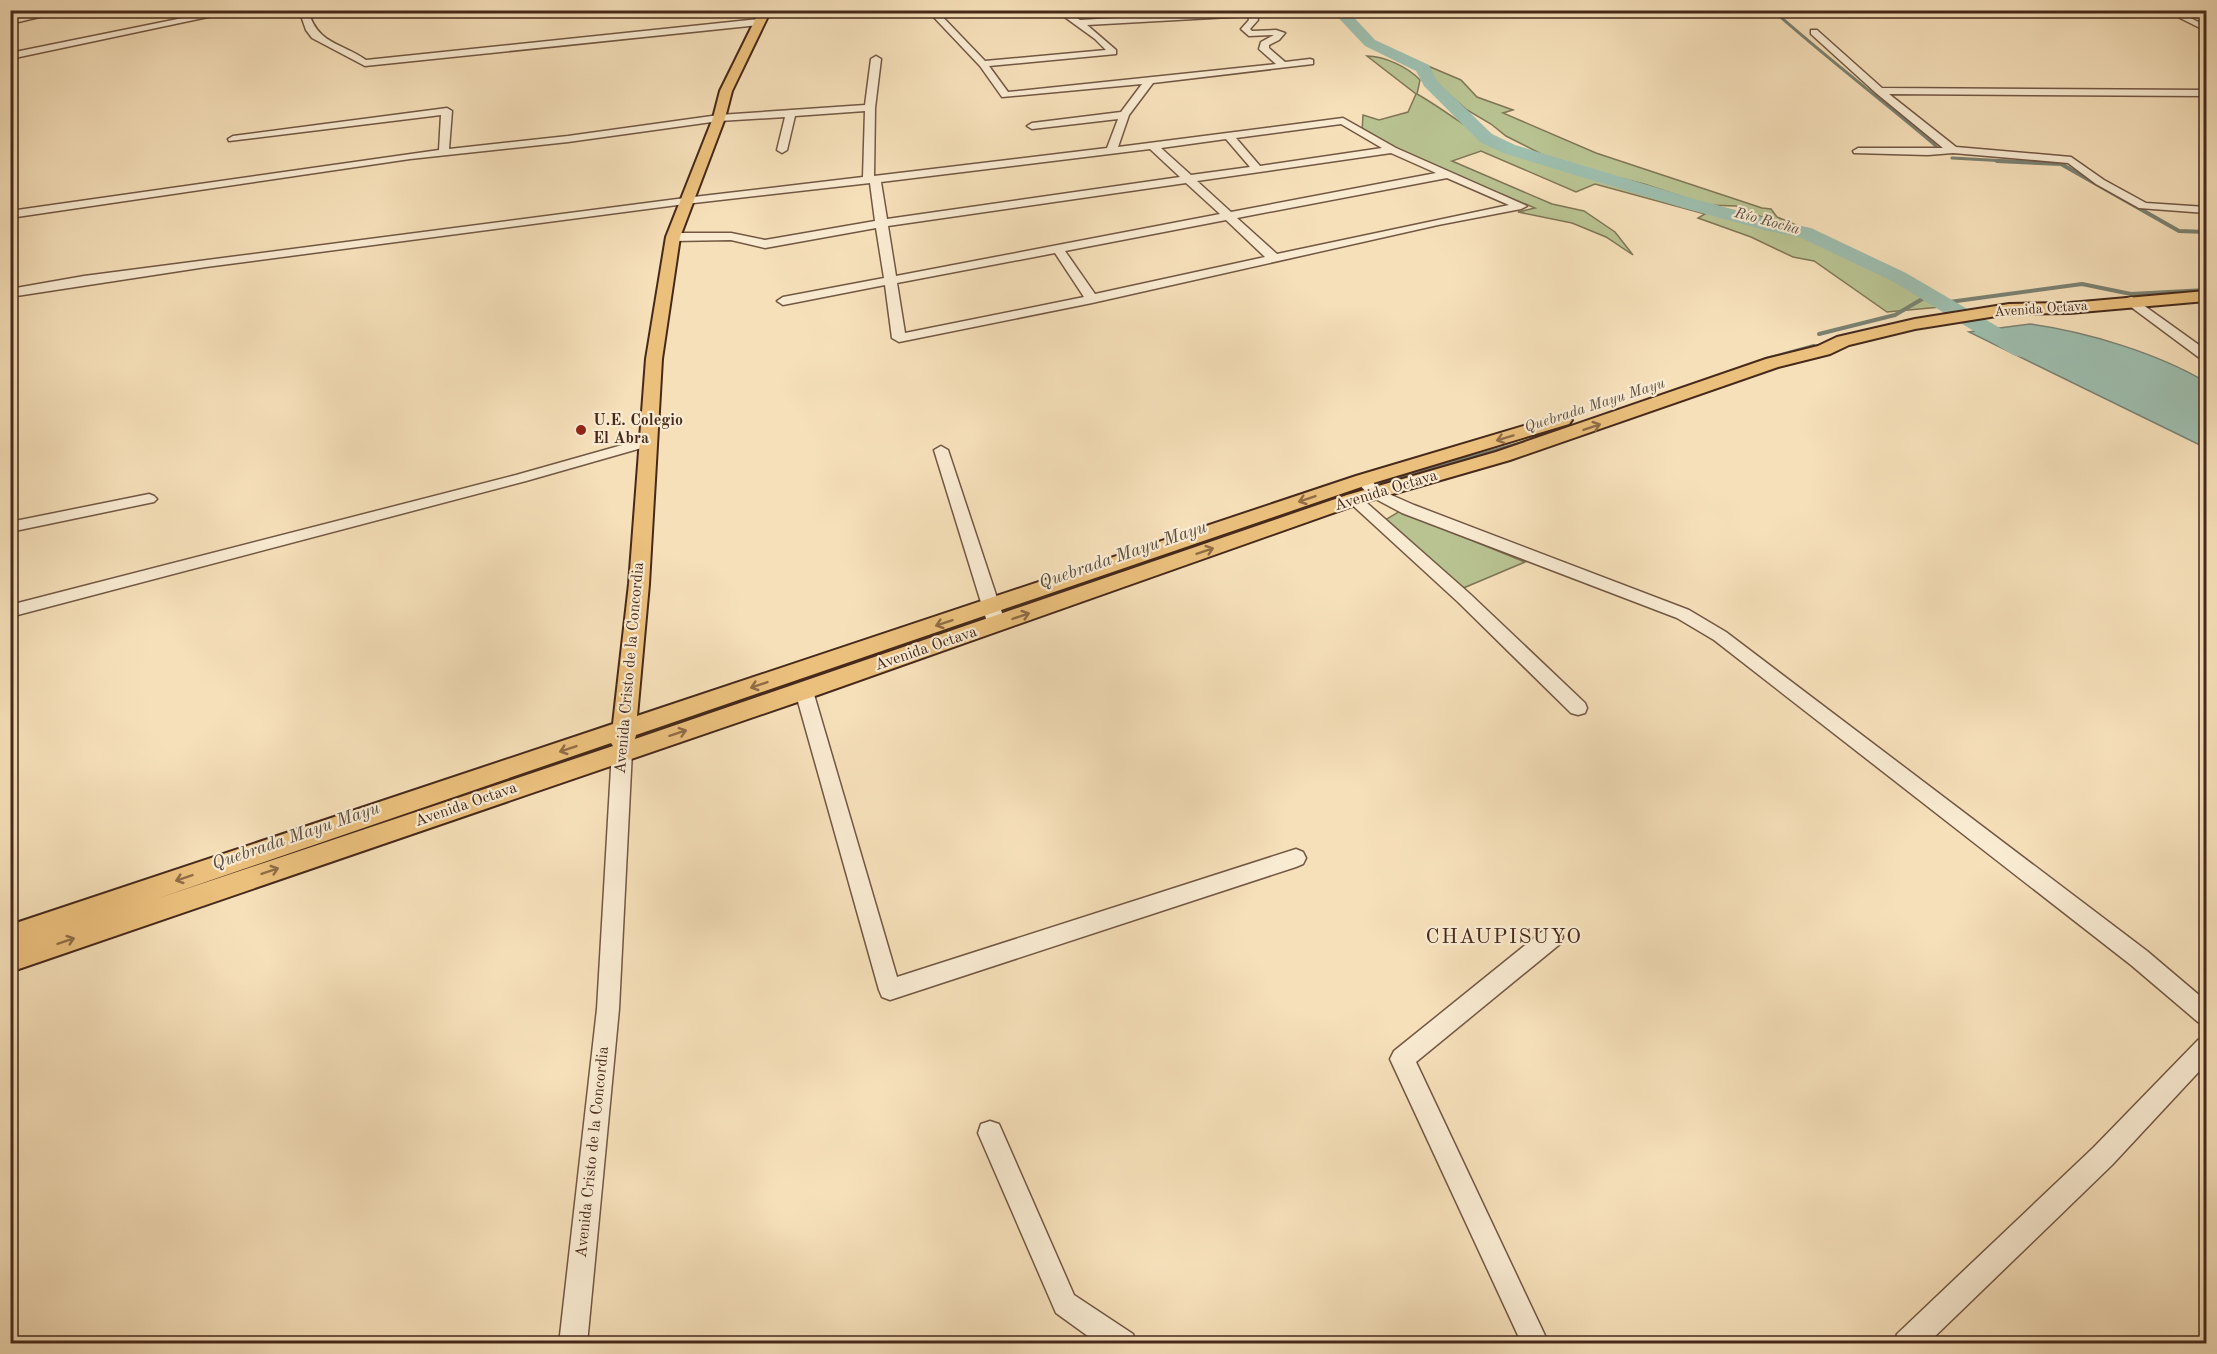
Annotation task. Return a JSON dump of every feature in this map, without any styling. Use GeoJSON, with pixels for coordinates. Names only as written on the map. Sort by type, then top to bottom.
{"type":"FeatureCollection","features":[{"type":"Feature","properties":{"kind":"main road","name":"Avenida Cristo de la Concordia"},"geometry":{"type":"LineString","coordinates":[[623,741],[639,584],[654,359],[673,237],[719,118],[726,91],[766,10]]}},
{"type":"Feature","properties":{"kind":"main road","name":"Avenida Octava"},"geometry":{"type":"LineString","coordinates":[[10,938],[623,741],[1364,491],[1515,452],[1773,363],[1824,350],[1843,341],[1914,324],[2009,309],[2070,308],[2206,296]]}},
{"type":"Feature","properties":{"kind":"main road","name":"Avenida Octava"},"geometry":{"type":"LineString","coordinates":[[10,960],[623,741],[804,691],[993,616]]}},
{"type":"Feature","properties":{"kind":"street"},"geometry":{"type":"LineString","coordinates":[[10,21],[64,10]]}},
{"type":"Feature","properties":{"kind":"street"},"geometry":{"type":"LineString","coordinates":[[10,56],[237,10]]}},
{"type":"Feature","properties":{"kind":"street"},"geometry":{"type":"LineString","coordinates":[[303,10],[307,28],[313,36],[365,63],[759,22]]}},
{"type":"Feature","properties":{"kind":"street"},"geometry":{"type":"LineString","coordinates":[[931,10],[983,64],[1005,95],[1310,62]]}},
{"type":"Feature","properties":{"kind":"street"},"geometry":{"type":"LineString","coordinates":[[983,64],[1113,52],[1098,37],[1059,10]]}},
{"type":"Feature","properties":{"kind":"street"},"geometry":{"type":"LineString","coordinates":[[1079,23],[1252,12],[1254,20],[1245,29],[1249,33],[1274,31],[1280,33],[1276,38],[1264,44],[1264,49],[1284,66]]}},
{"type":"Feature","properties":{"kind":"street"},"geometry":{"type":"LineString","coordinates":[[2044,12],[2206,13]]}},
{"type":"Feature","properties":{"kind":"street"},"geometry":{"type":"LineString","coordinates":[[2175,12],[2205,29]]}},
{"type":"Feature","properties":{"kind":"street"},"geometry":{"type":"LineString","coordinates":[[1814,32],[1878,91],[1953,150]]}},
{"type":"Feature","properties":{"kind":"street"},"geometry":{"type":"LineString","coordinates":[[10,293],[162,269],[685,201],[871,180],[1153,146],[1343,121],[1392,150],[1521,206],[1438,222],[1092,299],[899,338],[882,223],[871,180],[870,108],[876,59]]}},
{"type":"Feature","properties":{"kind":"street"},"geometry":{"type":"LineString","coordinates":[[1111,151],[1124,115],[1150,80]]}},
{"type":"Feature","properties":{"kind":"street"},"geometry":{"type":"LineString","coordinates":[[1878,91],[2206,93]]}},
{"type":"Feature","properties":{"kind":"street"},"geometry":{"type":"LineString","coordinates":[[10,215],[243,179],[719,118],[870,108]]}},
{"type":"Feature","properties":{"kind":"street"},"geometry":{"type":"LineString","coordinates":[[233,139],[447,111],[444,153]]}},
{"type":"Feature","properties":{"kind":"street"},"geometry":{"type":"LineString","coordinates":[[782,150],[790,115]]}},
{"type":"Feature","properties":{"kind":"street"},"geometry":{"type":"LineString","coordinates":[[1032,126],[1124,115]]}},
{"type":"Feature","properties":{"kind":"street"},"geometry":{"type":"LineString","coordinates":[[1229,136],[1258,170]]}},
{"type":"Feature","properties":{"kind":"street"},"geometry":{"type":"LineString","coordinates":[[1153,146],[1275,259]]}},
{"type":"Feature","properties":{"kind":"street"},"geometry":{"type":"LineString","coordinates":[[673,237],[710,235],[748,238],[765,244],[882,223],[1189,181],[1392,150]]}},
{"type":"Feature","properties":{"kind":"street"},"geometry":{"type":"LineString","coordinates":[[1858,151],[1953,150],[2071,160],[2100,182],[2143,206],[2206,210]]}},
{"type":"Feature","properties":{"kind":"street"},"geometry":{"type":"LineString","coordinates":[[783,301],[1449,174]]}},
{"type":"Feature","properties":{"kind":"street"},"geometry":{"type":"LineString","coordinates":[[1058,249],[1092,299]]}},
{"type":"Feature","properties":{"kind":"street"},"geometry":{"type":"LineString","coordinates":[[2132,301],[2206,356]]}},
{"type":"Feature","properties":{"kind":"street"},"geometry":{"type":"LineString","coordinates":[[10,611],[521,478],[647,442]]}},
{"type":"Feature","properties":{"kind":"street"},"geometry":{"type":"LineString","coordinates":[[941,450],[993,616]]}},
{"type":"Feature","properties":{"kind":"street"},"geometry":{"type":"LineString","coordinates":[[1364,491],[1464,598],[1578,708]]}},
{"type":"Feature","properties":{"kind":"street"},"geometry":{"type":"LineString","coordinates":[[1364,491],[1683,614],[1719,636],[2139,957],[2206,1015]]}},
{"type":"Feature","properties":{"kind":"street"},"geometry":{"type":"LineString","coordinates":[[10,527],[149,499]]}},
{"type":"Feature","properties":{"kind":"street"},"geometry":{"type":"LineString","coordinates":[[804,691],[890,990],[1296,858]]}},
{"type":"Feature","properties":{"kind":"street","name":"Avenida Cristo de la Concordia"},"geometry":{"type":"LineString","coordinates":[[573,1344],[608,1009],[623,741]]}},
{"type":"Feature","properties":{"kind":"street"},"geometry":{"type":"LineString","coordinates":[[1536,1344],[1402,1059],[1552,937]]}},
{"type":"Feature","properties":{"kind":"street"},"geometry":{"type":"LineString","coordinates":[[1907,1344],[2103,1156],[2206,1048]]}},
{"type":"Feature","properties":{"kind":"street"},"geometry":{"type":"LineString","coordinates":[[990,1133],[1065,1304],[1123,1344]]}},
{"type":"Feature","properties":{"kind":"green space"},"geometry":{"type":"Polygon","coordinates":[[[1367,56],[1388,60],[1409,71],[1420,80],[1417,94],[1503,150],[1713,214],[1804,235],[1894,279],[1941,307],[1887,312],[1814,261],[1793,257],[1751,237],[1698,218],[1705,214],[1595,184],[1576,192],[1481,151],[1452,161],[1552,204],[1584,211],[1615,232],[1633,255],[1606,237],[1572,223],[1518,212],[1535,208],[1410,156],[1362,132],[1363,115],[1379,120],[1408,112],[1416,94],[1367,56]]]}},
{"type":"Feature","properties":{"kind":"green space"},"geometry":{"type":"Polygon","coordinates":[[[1428,66],[1461,80],[1477,97],[1513,110],[1503,113],[1596,153],[1771,209],[1777,217],[1803,228],[1778,224],[1736,206],[1707,205],[1644,184],[1559,163],[1506,136],[1467,110],[1437,84],[1428,66]]]}},
{"type":"Feature","properties":{"kind":"green space"},"geometry":{"type":"Polygon","coordinates":[[[1400,511],[1525,562],[1461,589],[1385,520],[1400,511]]]}},
{"type":"Feature","properties":{"kind":"shaded area"},"geometry":{"type":"Polygon","coordinates":[[[2030,324],[2075,332],[2121,345],[2166,362],[2206,382],[2206,448],[1969,332],[2030,324]]]}},
{"type":"Feature","properties":{"kind":"waterway","name":"Río Rocha"},"geometry":{"type":"LineString","coordinates":[[1338,10],[1370,43],[1423,68],[1430,83],[1486,138],[1509,149],[1687,203],[1775,227],[1804,232],[1899,277],[2021,350]]}},
{"type":"Feature","properties":{"kind":"waterway"},"geometry":{"type":"LineString","coordinates":[[1727,13],[1983,10]]}},
{"type":"Feature","properties":{"kind":"waterway"},"geometry":{"type":"LineString","coordinates":[[1585,11],[1714,13]]}},
{"type":"Feature","properties":{"kind":"waterway"},"geometry":{"type":"LineString","coordinates":[[1776,13],[1936,146]]}},
{"type":"Feature","properties":{"kind":"waterway"},"geometry":{"type":"LineString","coordinates":[[1952,158],[2025,162]]}},
{"type":"Feature","properties":{"kind":"waterway"},"geometry":{"type":"LineString","coordinates":[[1997,161],[2061,164],[2179,231],[2206,232]]}},
{"type":"Feature","properties":{"kind":"waterway"},"geometry":{"type":"LineString","coordinates":[[1942,303],[2082,284],[2131,294],[2206,290]]}},
{"type":"Feature","properties":{"kind":"waterway","name":"Quebrada Mayu Mayu"},"geometry":{"type":"LineString","coordinates":[[1819,334],[1895,315],[1929,295]]}},
{"type":"Feature","properties":{"kind":"waterway","name":"Quebrada Mayu Mayu"},"geometry":{"type":"LineString","coordinates":[[1766,359],[1814,346]]}},
{"type":"Feature","properties":{"kind":"waterway","name":"Quebrada Mayu Mayu"},"geometry":{"type":"LineString","coordinates":[[1382,482],[1520,444],[1567,428]]}},
{"type":"Feature","properties":{"kind":"waterway","name":"Quebrada Mayu Mayu"},"geometry":{"type":"LineString","coordinates":[[1000,612],[1358,491]]}},
{"type":"Feature","properties":{"kind":"waterway","name":"Quebrada Mayu Mayu"},"geometry":{"type":"LineString","coordinates":[[970,622],[976,620]]}},
{"type":"Feature","properties":{"kind":"waterway","name":"Quebrada Mayu Mayu"},"geometry":{"type":"LineString","coordinates":[[645,734],[974,621]]}},
{"type":"Feature","properties":{"kind":"waterway","name":"Quebrada Mayu Mayu"},"geometry":{"type":"LineString","coordinates":[[273,860],[591,751]]}},
{"type":"Feature","properties":{"kind":"place","name":"U.E. Colegio El Abra"},"geometry":{"type":"Point","coordinates":[581,430]}},
{"type":"Feature","properties":{"kind":"district","name":"CHAUPISUYO"},"geometry":{"type":"Point","coordinates":[1504,937]}}]}
